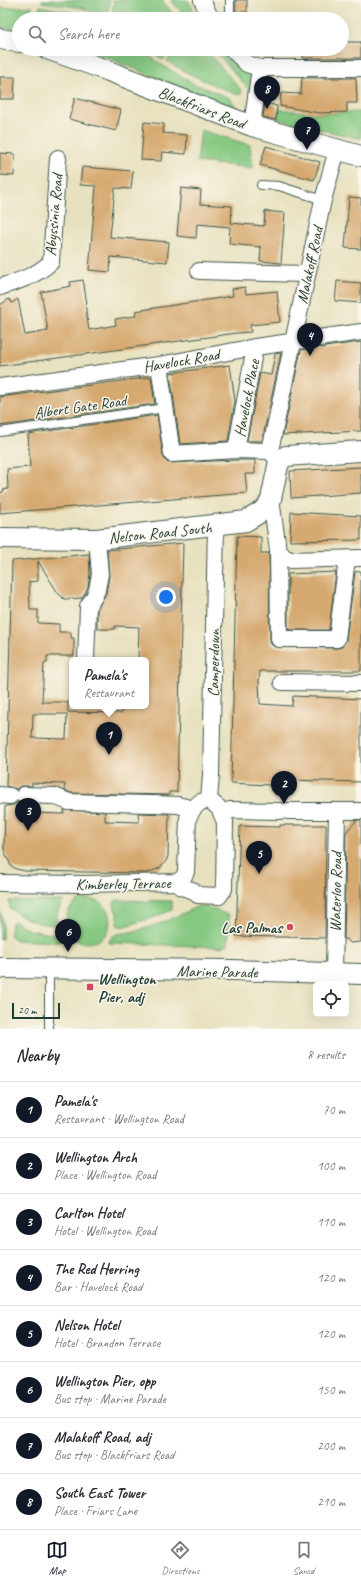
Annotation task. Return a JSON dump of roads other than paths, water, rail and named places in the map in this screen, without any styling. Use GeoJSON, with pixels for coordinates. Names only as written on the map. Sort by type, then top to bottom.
{"type":"FeatureCollection","features":[{"type":"Feature","properties":{"kind":"street"},"geometry":{"type":"LineString","coordinates":[[202,0],[208,12]]}},
{"type":"Feature","properties":{"kind":"street"},"geometry":{"type":"LineString","coordinates":[[0,39],[12,41]]}},
{"type":"Feature","properties":{"kind":"street","name":"Blackfriars Road"},"geometry":{"type":"LineString","coordinates":[[66,56],[252,126],[361,156]]}},
{"type":"Feature","properties":{"kind":"street"},"geometry":{"type":"LineString","coordinates":[[239,56],[247,64],[260,68],[361,68]]}},
{"type":"Feature","properties":{"kind":"street"},"geometry":{"type":"LineString","coordinates":[[252,126],[260,68]]}},
{"type":"Feature","properties":{"kind":"street","name":"Malakoff Road"},"geometry":{"type":"LineString","coordinates":[[275,456],[293,341],[306,274],[323,200],[337,150]]}},
{"type":"Feature","properties":{"kind":"street","name":"Abyssinia Road"},"geometry":{"type":"LineString","coordinates":[[0,287],[28,278],[42,270],[51,262],[58,158]]}},
{"type":"Feature","properties":{"kind":"street"},"geometry":{"type":"LineString","coordinates":[[199,271],[306,274]]}},
{"type":"Feature","properties":{"kind":"street","name":"Havelock Road"},"geometry":{"type":"LineString","coordinates":[[0,387],[159,365],[256,346],[361,332]]}},
{"type":"Feature","properties":{"kind":"street","name":"Havelock Place"},"geometry":{"type":"LineString","coordinates":[[236,450],[256,346]]}},
{"type":"Feature","properties":{"kind":"street"},"geometry":{"type":"LineString","coordinates":[[159,365],[172,454],[236,450],[275,456],[286,456],[361,451]]}},
{"type":"Feature","properties":{"kind":"street","name":"Nelson Road South"},"geometry":{"type":"LineString","coordinates":[[0,538],[97,539],[246,522],[266,510],[271,499],[275,456]]}},
{"type":"Feature","properties":{"kind":"street"},"geometry":{"type":"LineString","coordinates":[[271,499],[278,550],[279,639],[337,639],[354,558],[291,560],[284,557],[278,550]]}},
{"type":"Feature","properties":{"kind":"street","name":"Camperdown"},"geometry":{"type":"LineString","coordinates":[[209,800],[216,526]]}},
{"type":"Feature","properties":{"kind":"street"},"geometry":{"type":"LineString","coordinates":[[86,657],[88,606],[97,590],[100,574],[97,539]]}},
{"type":"Feature","properties":{"kind":"street"},"geometry":{"type":"LineString","coordinates":[[282,682],[361,683]]}},
{"type":"Feature","properties":{"kind":"street"},"geometry":{"type":"LineString","coordinates":[[11,795],[54,796],[69,802],[178,805],[193,809],[200,802],[209,800],[219,808],[225,822],[224,890],[219,896],[198,895],[192,890],[181,887],[178,882]]}},
{"type":"Feature","properties":{"kind":"street","name":"Kimberley Terrace"},"geometry":{"type":"LineString","coordinates":[[0,883],[83,884],[178,882],[183,878],[186,872],[188,818],[193,809]]}},
{"type":"Feature","properties":{"kind":"street"},"geometry":{"type":"LineString","coordinates":[[222,814],[230,810],[361,811]]}},
{"type":"Feature","properties":{"kind":"street","name":"Waterloo Road"},"geometry":{"type":"LineString","coordinates":[[334,974],[337,811]]}},
{"type":"Feature","properties":{"kind":"street","name":"Marine Parade"},"geometry":{"type":"LineString","coordinates":[[0,968],[49,970],[202,970],[361,974]]}},
{"type":"Feature","properties":{"kind":"lane"},"geometry":{"type":"LineString","coordinates":[[230,0],[230,12]]}},
{"type":"Feature","properties":{"kind":"lane"},"geometry":{"type":"LineString","coordinates":[[260,185],[279,186],[323,200]]}},
{"type":"Feature","properties":{"kind":"lane","name":"Albert Gate Road"},"geometry":{"type":"LineString","coordinates":[[0,432],[165,408]]}},
{"type":"Feature","properties":{"kind":"lane"},"geometry":{"type":"LineString","coordinates":[[49,970],[49,1029]]}},
{"type":"Feature","properties":{"kind":"place","name":"South East Tower"},"geometry":{"type":"Point","coordinates":[267,109]}},
{"type":"Feature","properties":{"kind":"place","name":"Malakoff Road, adj"},"geometry":{"type":"Point","coordinates":[307,150]}},
{"type":"Feature","properties":{"kind":"place","name":"The Red Herring"},"geometry":{"type":"Point","coordinates":[310,356]}},
{"type":"Feature","properties":{"kind":"place","name":"Pamela's"},"geometry":{"type":"Point","coordinates":[109,755]}},
{"type":"Feature","properties":{"kind":"place","name":"Wellington Arch"},"geometry":{"type":"Point","coordinates":[284,804]}},
{"type":"Feature","properties":{"kind":"place","name":"Carlton Hotel"},"geometry":{"type":"Point","coordinates":[28,831]}},
{"type":"Feature","properties":{"kind":"place","name":"Nelson Hotel"},"geometry":{"type":"Point","coordinates":[259,874]}},
{"type":"Feature","properties":{"kind":"place","name":"Las Palmas"},"geometry":{"type":"Point","coordinates":[290,927]}},
{"type":"Feature","properties":{"kind":"place","name":"Wellington Pier, opp"},"geometry":{"type":"Point","coordinates":[68,952]}},
{"type":"Feature","properties":{"kind":"place","name":"Wellington Pier, adj"},"geometry":{"type":"Point","coordinates":[90,987]}}]}
